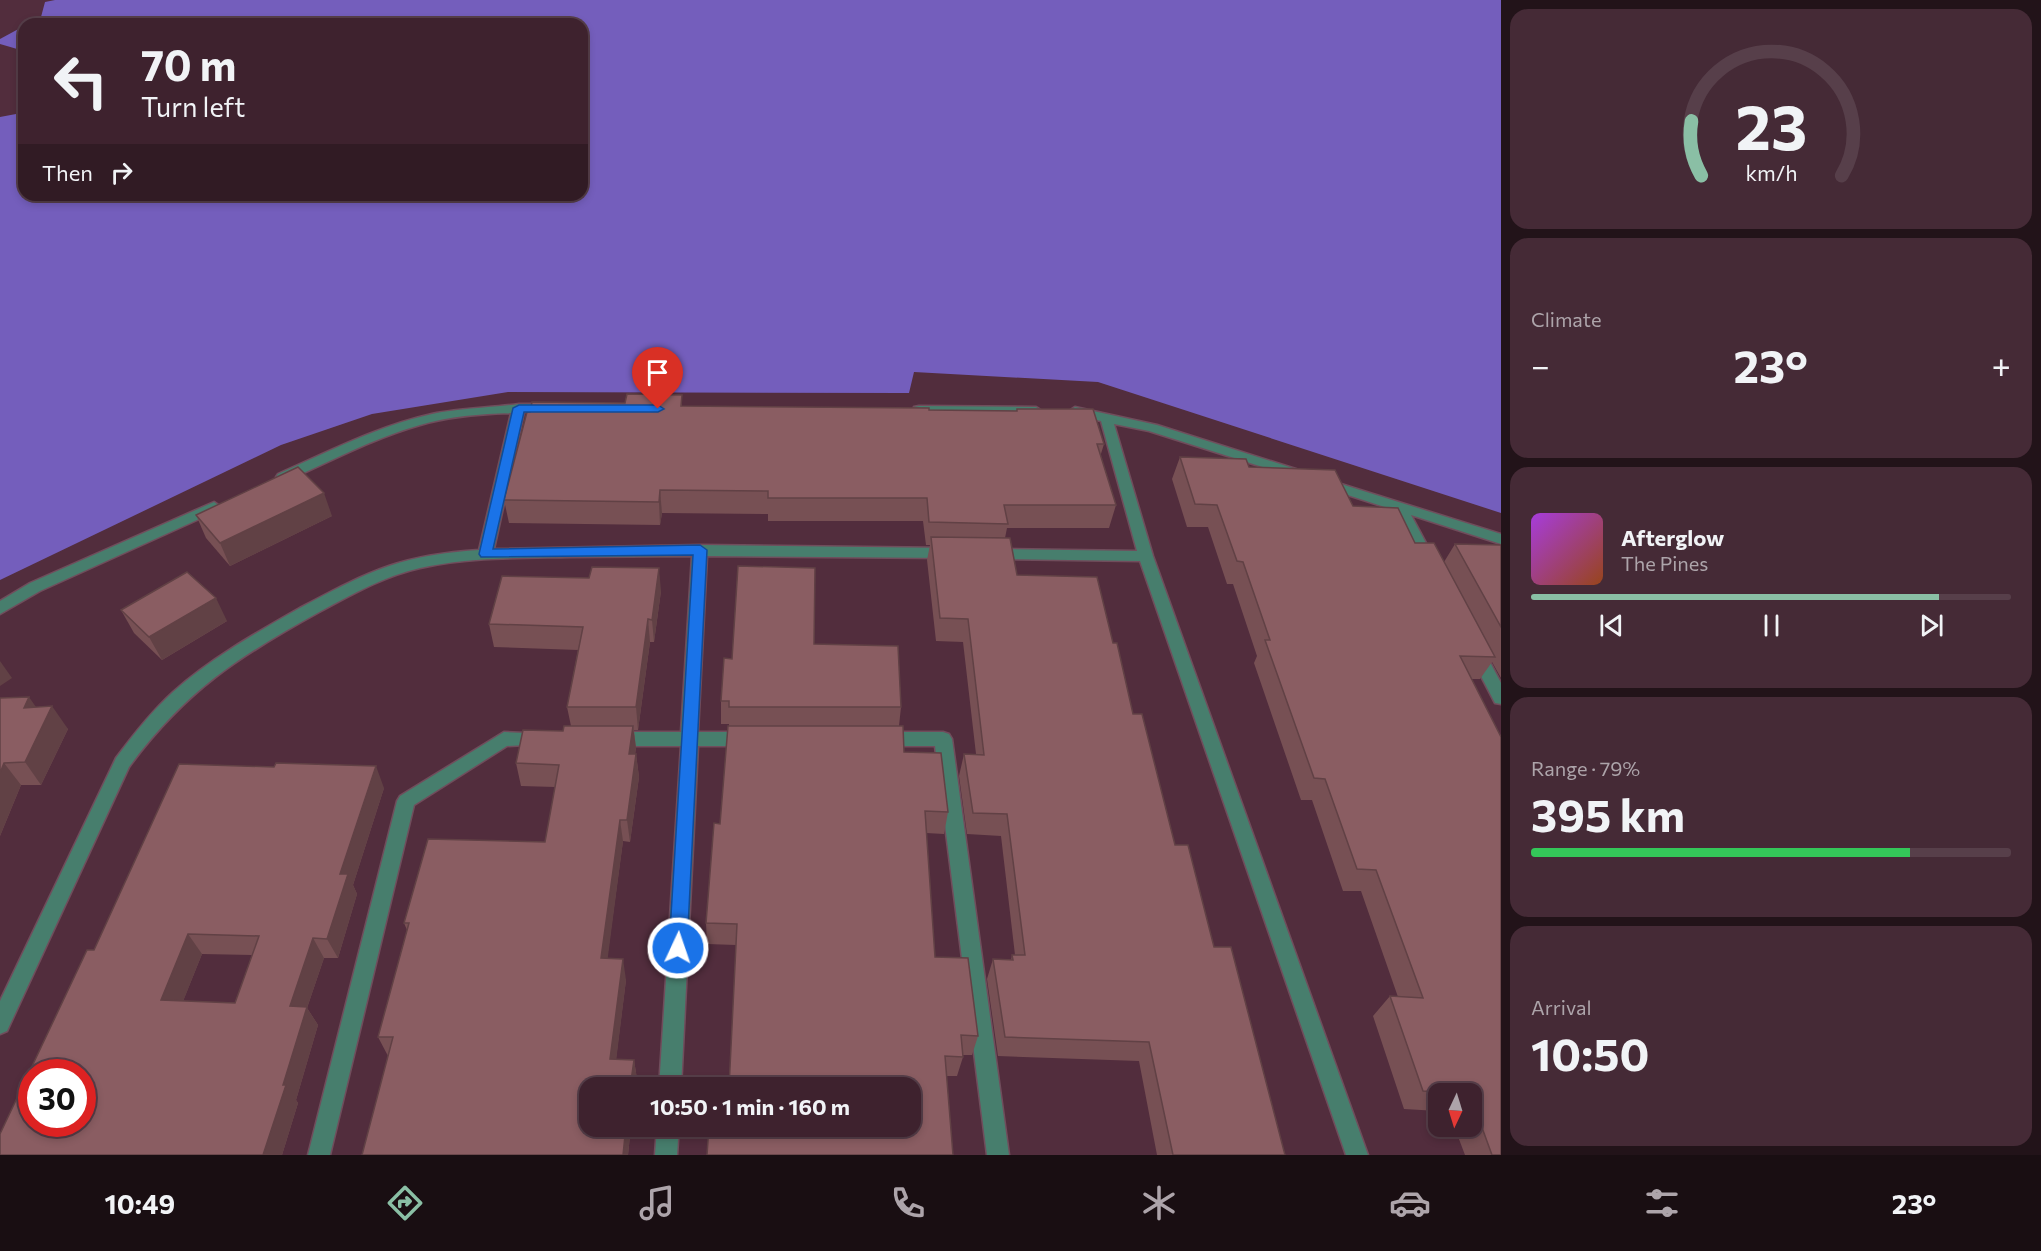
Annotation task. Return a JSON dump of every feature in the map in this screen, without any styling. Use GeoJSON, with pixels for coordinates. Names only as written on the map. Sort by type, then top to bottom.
{"type":"FeatureCollection","features":[{"type":"Feature","properties":{"kind":"street"},"geometry":{"type":"LineString","coordinates":[[485,554],[519,408]]}},
{"type":"Feature","properties":{"kind":"street"},"geometry":{"type":"LineString","coordinates":[[270,483],[377,435],[418,422],[458,414],[519,408],[567,408]]}},
{"type":"Feature","properties":{"kind":"street"},"geometry":{"type":"LineString","coordinates":[[910,410],[1057,411],[1106,417],[1152,428],[1501,539]]}},
{"type":"Feature","properties":{"kind":"street"},"geometry":{"type":"LineString","coordinates":[[1106,417],[1146,556],[1357,1155]]}},
{"type":"Feature","properties":{"kind":"street"},"geometry":{"type":"LineString","coordinates":[[0,608],[35,587],[228,502]]}},
{"type":"Feature","properties":{"kind":"street"},"geometry":{"type":"LineString","coordinates":[[1399,506],[1437,577]]}},
{"type":"Feature","properties":{"kind":"street"},"geometry":{"type":"LineString","coordinates":[[671,1077],[700,550]]}},
{"type":"Feature","properties":{"kind":"street"},"geometry":{"type":"LineString","coordinates":[[0,1024],[122,764],[162,713],[238,652],[365,580],[397,569],[437,560],[485,554],[700,550],[958,553]]}},
{"type":"Feature","properties":{"kind":"street"},"geometry":{"type":"LineString","coordinates":[[982,554],[1146,556]]}},
{"type":"Feature","properties":{"kind":"street"},"geometry":{"type":"LineString","coordinates":[[1469,637],[1501,698]]}},
{"type":"Feature","properties":{"kind":"street"},"geometry":{"type":"LineString","coordinates":[[319,1155],[406,801],[504,739],[561,739]]}},
{"type":"Feature","properties":{"kind":"street"},"geometry":{"type":"LineString","coordinates":[[596,739],[770,739]]}},
{"type":"Feature","properties":{"kind":"street"},"geometry":{"type":"LineString","coordinates":[[862,739],[943,739],[998,1155]]}},
{"type":"Feature","properties":{"kind":"street"},"geometry":{"type":"LineString","coordinates":[[666,1155],[667,1137]]}},
{"type":"Feature","properties":{"kind":"shaded area"},"geometry":{"type":"Polygon","coordinates":[[[55,0],[1501,0],[1501,513],[1098,382],[914,372],[909,393],[508,392],[372,414],[281,445],[0,580],[0,117],[18,113],[18,201],[588,201],[588,18],[39,18],[45,2],[55,0]]]}},
{"type":"Feature","properties":{"kind":"shaded area"},"geometry":{"type":"Polygon","coordinates":[[[18,29],[18,49],[0,44],[0,39],[18,29]]]}},
{"type":"Feature","properties":{"kind":"building"},"geometry":{"type":"Polygon","coordinates":[[[627,394],[682,395],[681,406],[1017,411],[1017,409],[1093,409],[1104,444],[1097,444],[1116,505],[1004,505],[1008,524],[929,522],[927,498],[768,498],[768,491],[660,490],[659,502],[504,500],[527,412],[530,412],[532,402],[625,403],[627,394]]]}},
{"type":"Feature","properties":{"kind":"building"},"geometry":{"type":"Polygon","coordinates":[[[1180,457],[1246,459],[1249,467],[1335,470],[1353,506],[1398,508],[1415,543],[1434,543],[1495,657],[1460,656],[1501,737],[1501,1155],[1492,1155],[1482,1128],[1482,1083],[1428,1083],[1428,1091],[1423,1091],[1390,996],[1423,998],[1376,870],[1357,869],[1325,779],[1314,778],[1265,640],[1270,640],[1243,562],[1237,561],[1217,505],[1195,504],[1180,457]]]}},
{"type":"Feature","properties":{"kind":"building"},"geometry":{"type":"Polygon","coordinates":[[[298,467],[324,493],[220,543],[196,515],[298,467]]]}},
{"type":"Feature","properties":{"kind":"building"},"geometry":{"type":"Polygon","coordinates":[[[931,537],[1010,538],[1017,575],[1097,577],[1113,643],[1117,643],[1133,714],[1142,714],[1175,845],[1188,845],[1214,947],[1231,947],[1285,1155],[1173,1155],[1149,1042],[1005,1037],[993,959],[1013,960],[1012,955],[1025,955],[1007,814],[973,813],[964,754],[984,755],[968,619],[940,618],[931,537]]]}},
{"type":"Feature","properties":{"kind":"building"},"geometry":{"type":"Polygon","coordinates":[[[1455,544],[1501,545],[1501,627],[1455,544]]]}},
{"type":"Feature","properties":{"kind":"building"},"geometry":{"type":"Polygon","coordinates":[[[738,566],[815,568],[814,644],[898,646],[901,707],[729,707],[729,701],[721,701],[724,658],[732,659],[738,566]]]}},
{"type":"Feature","properties":{"kind":"building"},"geometry":{"type":"Polygon","coordinates":[[[592,567],[659,568],[652,620],[648,619],[636,707],[567,707],[583,627],[489,624],[502,576],[589,578],[592,567]]]}},
{"type":"Feature","properties":{"kind":"building"},"geometry":{"type":"Polygon","coordinates":[[[187,572],[216,598],[149,637],[121,610],[187,572]]]}},
{"type":"Feature","properties":{"kind":"building"},"geometry":{"type":"Polygon","coordinates":[[[29,697],[24,708],[52,706],[25,762],[4,763],[0,773],[0,698],[29,697]]]}},
{"type":"Feature","properties":{"kind":"building"},"geometry":{"type":"Polygon","coordinates":[[[564,726],[633,726],[629,754],[636,754],[627,820],[620,820],[601,958],[623,959],[610,1059],[634,1060],[632,1077],[579,1077],[579,1137],[625,1137],[623,1155],[362,1155],[393,1037],[378,1037],[409,923],[404,923],[428,839],[545,842],[559,765],[516,763],[523,730],[563,731],[564,726]]]}},
{"type":"Feature","properties":{"kind":"building"},"geometry":{"type":"Polygon","coordinates":[[[728,726],[903,726],[904,752],[941,753],[948,812],[925,811],[935,957],[968,958],[978,1036],[961,1035],[963,1057],[945,1056],[953,1155],[707,1155],[708,1137],[921,1137],[921,1077],[730,1077],[737,924],[706,923],[714,823],[720,824],[728,726]]]}},
{"type":"Feature","properties":{"kind":"building"},"geometry":{"type":"Polygon","coordinates":[[[276,763],[376,766],[340,874],[348,874],[327,939],[313,938],[290,1006],[307,1007],[283,1085],[286,1085],[263,1155],[0,1155],[0,1134],[18,1096],[18,1137],[96,1137],[96,1059],[35,1059],[87,950],[94,950],[179,764],[274,767],[276,763]],[[188,934],[161,1000],[235,1003],[259,936],[188,934]]]}},
{"type":"Feature","properties":{"kind":"route"},"geometry":{"type":"LineString","coordinates":[[658,409],[519,408],[485,554],[700,550],[678,948]]}}]}
